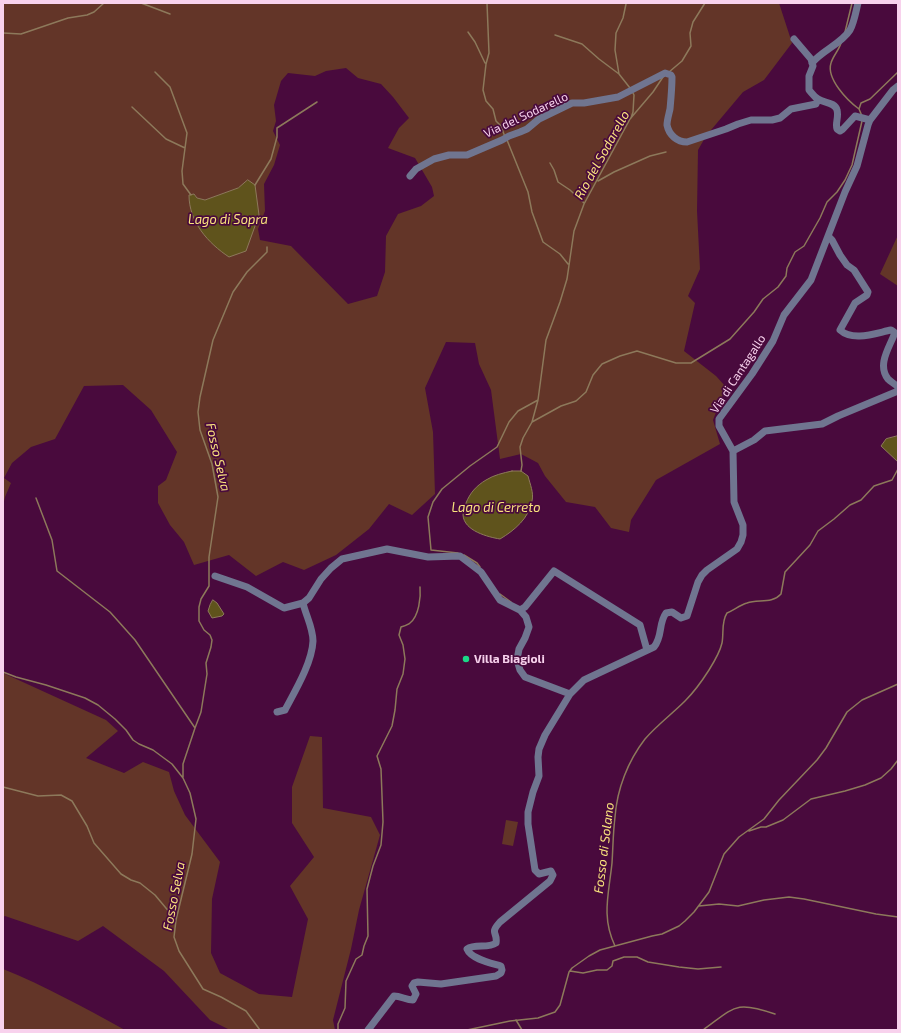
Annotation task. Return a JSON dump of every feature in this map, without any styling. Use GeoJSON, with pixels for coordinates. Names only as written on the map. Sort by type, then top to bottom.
{"type":"FeatureCollection","features":[{"type":"Feature","properties":{"kind":"street"},"geometry":{"type":"LineString","coordinates":[[812,63],[819,55],[838,42],[850,30],[858,3]]}},
{"type":"Feature","properties":{"kind":"street"},"geometry":{"type":"LineString","coordinates":[[794,39],[811,59],[813,66],[809,76],[809,90],[818,99],[833,104],[836,107],[837,129],[840,131],[843,130],[855,116],[867,119]]}},
{"type":"Feature","properties":{"kind":"street","name":"Via del Sodarello"},"geometry":{"type":"LineString","coordinates":[[410,176],[416,169],[434,159],[467,155],[523,131],[539,119],[572,103],[584,104],[618,97],[665,74],[671,75],[672,77],[667,124],[670,133],[676,140],[681,142],[687,142],[751,120],[772,120],[780,118],[791,109],[816,104],[818,99]]}},
{"type":"Feature","properties":{"kind":"street","name":"Via di Cantagallo"},"geometry":{"type":"LineString","coordinates":[[368,1030],[394,996],[400,996],[408,1000],[413,1000],[416,994],[412,986],[414,983],[440,984],[496,976],[501,973],[501,966],[477,958],[468,953],[467,949],[471,946],[493,945],[496,943],[497,938],[494,933],[494,928],[552,878],[553,875],[551,871],[539,874],[535,870],[528,824],[528,812],[539,776],[538,757],[541,745],[551,724],[577,685],[590,676],[654,647],[660,637],[663,617],[666,613],[672,612],[681,618],[688,616],[698,582],[702,575],[737,549],[741,542],[743,525],[734,502],[733,451],[718,426],[719,419],[752,374],[773,341],[789,306],[811,280],[824,244],[857,166],[867,119],[898,86]]}},
{"type":"Feature","properties":{"kind":"street"},"geometry":{"type":"LineString","coordinates":[[828,237],[832,240],[847,265],[854,270],[868,292],[867,295],[855,303],[840,330],[844,334],[858,336],[891,330],[894,332],[883,361],[886,376],[889,381],[898,387]]}},
{"type":"Feature","properties":{"kind":"street"},"geometry":{"type":"LineString","coordinates":[[733,451],[754,440],[765,430],[822,424],[898,391]]}},
{"type":"Feature","properties":{"kind":"street"},"geometry":{"type":"LineString","coordinates":[[215,576],[247,587],[284,608],[303,603],[310,598],[321,579],[342,559],[387,549],[428,557],[460,556],[481,572],[500,600],[520,610],[526,617],[529,626],[519,649],[517,660],[520,670],[525,677],[570,694]]}},
{"type":"Feature","properties":{"kind":"street"},"geometry":{"type":"LineString","coordinates":[[520,610],[525,607],[554,571],[640,625],[647,650]]}},
{"type":"Feature","properties":{"kind":"street"},"geometry":{"type":"LineString","coordinates":[[277,712],[285,710],[302,676],[312,648],[313,640],[310,624],[303,603]]}},
{"type":"Feature","properties":{"kind":"shaded area"},"geometry":{"type":"Polygon","coordinates":[[[3,3],[779,3],[792,43],[764,80],[743,92],[706,136],[698,150],[697,211],[700,269],[688,296],[695,303],[684,351],[716,376],[726,387],[713,420],[720,444],[656,480],[631,520],[629,532],[611,528],[595,507],[566,502],[545,476],[538,463],[521,454],[500,459],[491,390],[479,364],[475,343],[446,342],[425,388],[433,432],[435,494],[412,515],[389,504],[369,529],[336,555],[304,570],[283,562],[256,576],[229,555],[194,565],[184,542],[170,525],[158,503],[158,486],[166,480],[177,452],[151,410],[123,385],[84,386],[55,439],[31,447],[12,463],[4,478],[11,483],[3,506],[3,3]],[[346,68],[326,71],[315,76],[288,73],[281,81],[274,105],[276,121],[273,131],[280,145],[274,165],[264,184],[265,211],[258,229],[260,240],[291,246],[348,304],[377,296],[385,272],[386,236],[398,214],[421,206],[434,196],[432,187],[415,158],[388,148],[399,128],[409,118],[381,84],[358,78],[346,68]],[[248,181],[238,188],[205,200],[197,198],[194,194],[189,195],[189,204],[253,228],[259,215],[257,204],[248,181]]]}},
{"type":"Feature","properties":{"kind":"shaded area"},"geometry":{"type":"Polygon","coordinates":[[[898,235],[898,286],[880,274],[898,235]]]}},
{"type":"Feature","properties":{"kind":"shaded area"},"geometry":{"type":"Polygon","coordinates":[[[3,673],[106,720],[118,731],[86,758],[124,773],[143,762],[169,772],[174,791],[185,815],[220,862],[212,899],[211,953],[220,973],[259,994],[292,997],[308,919],[290,886],[314,857],[292,823],[292,787],[310,736],[322,737],[323,808],[371,817],[380,835],[359,910],[333,1020],[335,1030],[230,1030],[210,1020],[164,971],[103,926],[78,941],[5,916],[3,917],[3,673]]]}},
{"type":"Feature","properties":{"kind":"shaded area"},"geometry":{"type":"Polygon","coordinates":[[[506,820],[518,822],[513,846],[502,844],[506,820]]]}},
{"type":"Feature","properties":{"kind":"shaded area"},"geometry":{"type":"Polygon","coordinates":[[[3,969],[50,990],[125,1030],[3,1030],[3,969]]]}},
{"type":"Feature","properties":{"kind":"water","name":"Lago di Sopra"},"geometry":{"type":"Polygon","coordinates":[[[248,180],[255,185],[259,215],[246,251],[229,257],[214,245],[201,231],[192,214],[189,195],[194,194],[197,198],[205,200],[238,188],[248,180]]]}},
{"type":"Feature","properties":{"kind":"water"},"geometry":{"type":"Polygon","coordinates":[[[898,436],[898,462],[881,446],[886,439],[898,436]]]}},
{"type":"Feature","properties":{"kind":"water","name":"Lago di Cerreto"},"geometry":{"type":"Polygon","coordinates":[[[512,471],[521,471],[528,476],[531,485],[532,501],[525,518],[516,528],[500,539],[483,535],[472,529],[464,521],[463,515],[466,503],[471,493],[476,487],[489,478],[512,471]]]}},
{"type":"Feature","properties":{"kind":"water"},"geometry":{"type":"Polygon","coordinates":[[[213,600],[217,603],[224,614],[222,616],[212,618],[208,611],[213,600]]]}},
{"type":"Feature","properties":{"kind":"waterway"},"geometry":{"type":"LineString","coordinates":[[3,33],[21,34],[68,18],[87,15],[94,12],[104,3]]}},
{"type":"Feature","properties":{"kind":"waterway"},"geometry":{"type":"LineString","coordinates":[[141,3],[170,14]]}},
{"type":"Feature","properties":{"kind":"waterway","name":"Rio del Sodarello"},"geometry":{"type":"LineString","coordinates":[[487,3],[489,53],[486,64],[483,90],[486,101],[493,109],[496,121],[501,126],[505,137]]}},
{"type":"Feature","properties":{"kind":"waterway","name":"Rio del Sodarello"},"geometry":{"type":"LineString","coordinates":[[669,72],[682,61],[691,46],[690,33],[693,22],[705,3]]}},
{"type":"Feature","properties":{"kind":"waterway"},"geometry":{"type":"LineString","coordinates":[[845,32],[852,3]]}},
{"type":"Feature","properties":{"kind":"waterway"},"geometry":{"type":"LineString","coordinates":[[619,74],[615,50],[616,33],[623,18],[626,4]]}},
{"type":"Feature","properties":{"kind":"waterway"},"geometry":{"type":"LineString","coordinates":[[468,32],[475,42],[485,63]]}},
{"type":"Feature","properties":{"kind":"waterway"},"geometry":{"type":"LineString","coordinates":[[555,35],[582,44],[619,74],[630,88]]}},
{"type":"Feature","properties":{"kind":"waterway"},"geometry":{"type":"LineString","coordinates":[[841,43],[833,58],[830,69],[839,89],[849,101],[859,109]]}},
{"type":"Feature","properties":{"kind":"waterway"},"geometry":{"type":"LineString","coordinates":[[155,72],[170,87],[187,133],[182,171],[183,184],[191,195]]}},
{"type":"Feature","properties":{"kind":"waterway"},"geometry":{"type":"LineString","coordinates":[[862,116],[859,109],[861,103],[870,99],[898,72]]}},
{"type":"Feature","properties":{"kind":"waterway","name":"Rio del Sodarello"},"geometry":{"type":"LineString","coordinates":[[521,471],[522,465],[520,447],[532,422],[538,400],[546,340],[567,279],[574,231],[584,204],[630,119],[653,92],[663,77]]}},
{"type":"Feature","properties":{"kind":"waterway"},"geometry":{"type":"LineString","coordinates":[[631,118],[633,112],[633,93]]}},
{"type":"Feature","properties":{"kind":"waterway"},"geometry":{"type":"LineString","coordinates":[[255,185],[271,159],[277,137],[277,128],[317,102]]}},
{"type":"Feature","properties":{"kind":"waterway"},"geometry":{"type":"LineString","coordinates":[[132,107],[166,139],[185,148]]}},
{"type":"Feature","properties":{"kind":"waterway"},"geometry":{"type":"LineString","coordinates":[[532,422],[561,406],[576,401],[586,392],[593,375],[602,364],[620,356],[637,351],[676,363],[691,363],[730,339],[754,312],[763,299],[778,287],[786,276],[787,268],[795,252],[804,246],[820,218],[827,202],[837,192],[845,180],[852,165],[862,121]]}},
{"type":"Feature","properties":{"kind":"waterway","name":"Rio del Sodarello"},"geometry":{"type":"LineString","coordinates":[[507,140],[528,192],[532,212],[543,242],[560,254],[568,264]]}},
{"type":"Feature","properties":{"kind":"waterway"},"geometry":{"type":"LineString","coordinates":[[598,181],[650,156],[666,152]]}},
{"type":"Feature","properties":{"kind":"waterway"},"geometry":{"type":"LineString","coordinates":[[550,163],[558,182],[570,190],[584,203]]}},
{"type":"Feature","properties":{"kind":"waterway","name":"Fosso Selva"},"geometry":{"type":"LineString","coordinates":[[195,728],[201,712],[207,674],[206,663],[212,640],[199,621],[199,607],[201,599],[209,586],[209,557],[218,497],[212,464],[200,430],[198,412],[200,397],[213,340],[233,292],[247,272],[267,252],[267,247]]}},
{"type":"Feature","properties":{"kind":"waterway"},"geometry":{"type":"LineString","coordinates":[[458,553],[431,550],[428,517],[433,502],[442,489],[470,466],[497,447],[509,422],[518,411],[538,400]]}},
{"type":"Feature","properties":{"kind":"waterway","name":"Fosso di Solano"},"geometry":{"type":"LineString","coordinates":[[615,946],[608,925],[607,915],[614,823],[618,796],[624,776],[633,757],[645,739],[688,698],[706,674],[717,657],[721,646],[724,620],[727,613],[747,603],[773,599],[781,594],[785,572],[810,545],[818,531],[850,505],[861,500],[874,486],[892,480],[898,469]]}},
{"type":"Feature","properties":{"kind":"waterway","name":"Fosso Selva"},"geometry":{"type":"LineString","coordinates":[[36,498],[52,540],[57,571],[110,612],[135,640],[195,728],[183,764],[183,777]]}},
{"type":"Feature","properties":{"kind":"waterway"},"geometry":{"type":"LineString","coordinates":[[464,555],[477,563],[480,567]]}},
{"type":"Feature","properties":{"kind":"waterway"},"geometry":{"type":"LineString","coordinates":[[338,1030],[338,1024],[345,1008],[346,981],[356,959],[362,955],[368,936],[367,889],[373,866],[381,845],[383,822],[381,769],[377,756],[392,726],[397,689],[403,674],[405,659],[403,645],[399,635],[401,627],[409,624],[416,616],[420,601],[420,587]]}},
{"type":"Feature","properties":{"kind":"waterway"},"geometry":{"type":"LineString","coordinates":[[500,594],[511,602]]}},
{"type":"Feature","properties":{"kind":"waterway","name":"Fosso Selva"},"geometry":{"type":"LineString","coordinates":[[3,672],[85,698],[98,705],[115,719],[133,740],[153,750],[172,764],[183,778],[190,793],[196,819],[192,854],[176,920],[174,937],[179,951],[203,989],[246,1011],[260,1030]]}},
{"type":"Feature","properties":{"kind":"waterway"},"geometry":{"type":"LineString","coordinates":[[467,1030],[510,1021],[538,1018],[555,1012],[560,1005],[569,972],[572,968],[589,956],[600,950],[662,934],[679,926],[694,912],[709,892],[724,854],[739,837],[764,819],[779,800],[817,760],[826,748],[847,712],[862,700],[898,684]]}},
{"type":"Feature","properties":{"kind":"waterway"},"geometry":{"type":"LineString","coordinates":[[749,831],[766,827],[783,820],[811,799],[845,791],[881,778],[898,760]]}},
{"type":"Feature","properties":{"kind":"waterway"},"geometry":{"type":"LineString","coordinates":[[3,787],[38,796],[61,795],[72,801],[87,826],[94,843],[121,874],[140,883],[155,895],[176,920]]}},
{"type":"Feature","properties":{"kind":"waterway"},"geometry":{"type":"LineString","coordinates":[[699,906],[719,904],[738,906],[764,900],[789,897],[898,917]]}},
{"type":"Feature","properties":{"kind":"waterway"},"geometry":{"type":"LineString","coordinates":[[570,971],[583,973],[597,970],[607,970],[612,966],[613,961],[624,957],[637,957],[648,962],[698,969],[721,967]]}},
{"type":"Feature","properties":{"kind":"waterway"},"geometry":{"type":"LineString","coordinates":[[703,1030],[729,1011],[736,1008],[751,1007],[775,1014]]}},
{"type":"Feature","properties":{"kind":"waterway"},"geometry":{"type":"LineString","coordinates":[[516,1020],[522,1030]]}},
{"type":"Feature","properties":{"kind":"place","name":"Villa Biagioli"},"geometry":{"type":"Point","coordinates":[466,659]}}]}
